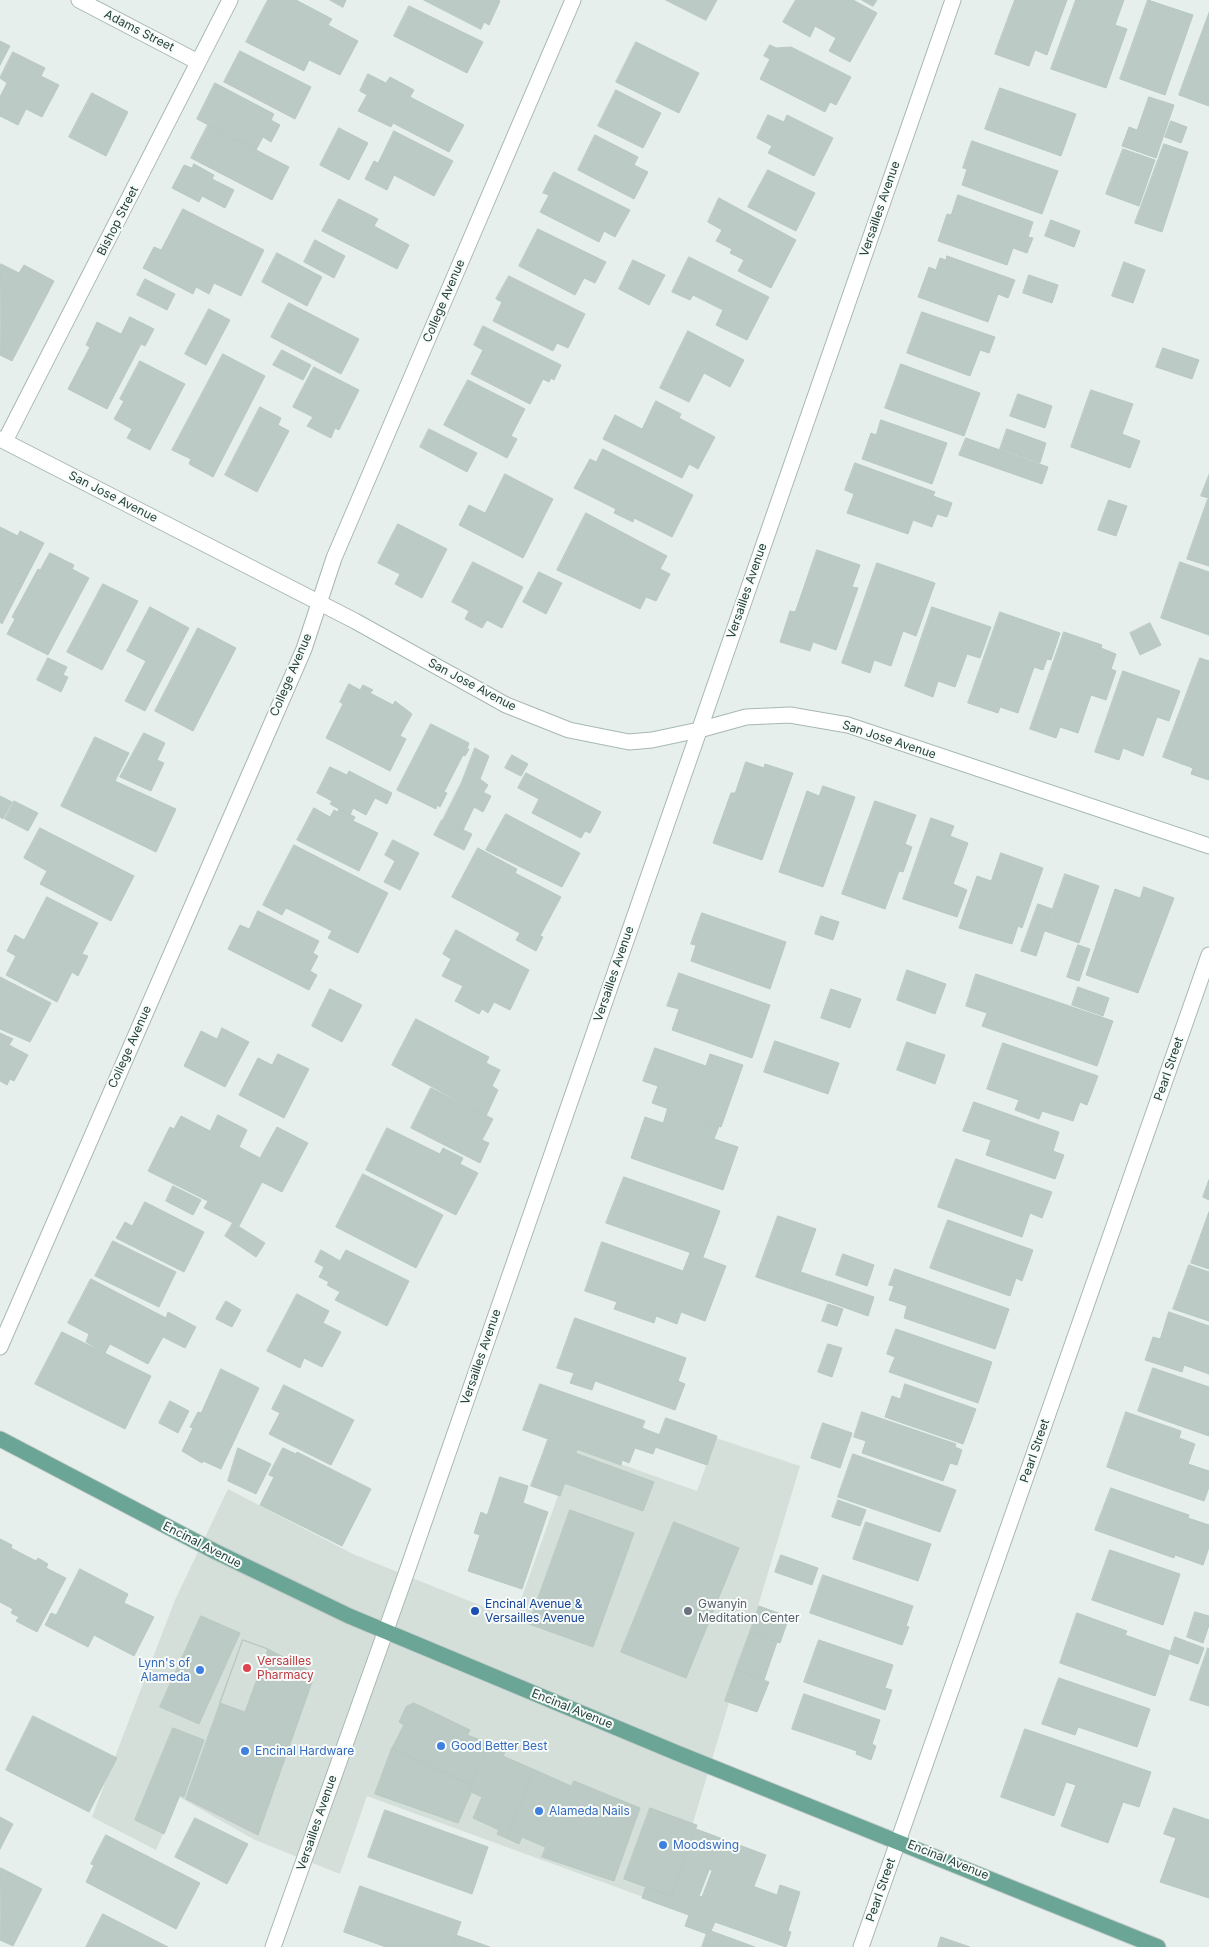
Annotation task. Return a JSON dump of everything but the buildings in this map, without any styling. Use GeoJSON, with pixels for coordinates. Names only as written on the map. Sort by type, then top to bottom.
{"type":"FeatureCollection","features":[{"type":"Feature","properties":{"kind":"main road","name":"Encinal Avenue"},"geometry":{"type":"LineString","coordinates":[[0,1439],[303,1596],[385,1632],[685,1756],[898,1840],[1158,1947]]}},
{"type":"Feature","properties":{"kind":"street","name":"Adams Street"},"geometry":{"type":"LineString","coordinates":[[78,0],[198,62]]}},
{"type":"Feature","properties":{"kind":"street","name":"Bishop Street"},"geometry":{"type":"LineString","coordinates":[[2,440],[230,0]]}},
{"type":"Feature","properties":{"kind":"street","name":"College Avenue"},"geometry":{"type":"LineString","coordinates":[[0,1347],[304,649],[334,558],[573,0]]}},
{"type":"Feature","properties":{"kind":"street","name":"Versailles Avenue"},"geometry":{"type":"LineString","coordinates":[[273,1947],[385,1632],[953,0]]}},
{"type":"Feature","properties":{"kind":"street","name":"San Jose Avenue"},"geometry":{"type":"LineString","coordinates":[[2,440],[319,603],[506,705],[568,730],[629,742],[652,740],[699,730],[746,717],[790,715],[848,725],[1209,846]]}},
{"type":"Feature","properties":{"kind":"street","name":"Pearl Street"},"geometry":{"type":"LineString","coordinates":[[860,1947],[1209,955]]}},
{"type":"Feature","properties":{"kind":"shaded area"},"geometry":{"type":"Polygon","coordinates":[[[716,1438],[800,1466],[668,1906],[367,1796],[340,1874],[255,1840],[179,1797],[156,1850],[92,1817],[175,1600],[228,1489],[353,1554],[514,1619],[575,1448],[697,1491],[716,1438]]]}},
{"type":"Feature","properties":{"kind":"place","name":"Encinal Avenue & Versailles Avenue"},"geometry":{"type":"Point","coordinates":[475,1611]}},
{"type":"Feature","properties":{"kind":"place","name":"Gwanyin Meditation Center"},"geometry":{"type":"Point","coordinates":[688,1611]}},
{"type":"Feature","properties":{"kind":"place","name":"Versailles Pharmacy"},"geometry":{"type":"Point","coordinates":[247,1668]}},
{"type":"Feature","properties":{"kind":"place","name":"Lynn's of Alameda"},"geometry":{"type":"Point","coordinates":[200,1670]}},
{"type":"Feature","properties":{"kind":"place","name":"Good Better Best"},"geometry":{"type":"Point","coordinates":[441,1746]}},
{"type":"Feature","properties":{"kind":"place","name":"Encinal Hardware"},"geometry":{"type":"Point","coordinates":[245,1751]}},
{"type":"Feature","properties":{"kind":"place","name":"Alameda Nails"},"geometry":{"type":"Point","coordinates":[539,1811]}},
{"type":"Feature","properties":{"kind":"place","name":"Moodswing"},"geometry":{"type":"Point","coordinates":[663,1845]}}]}
